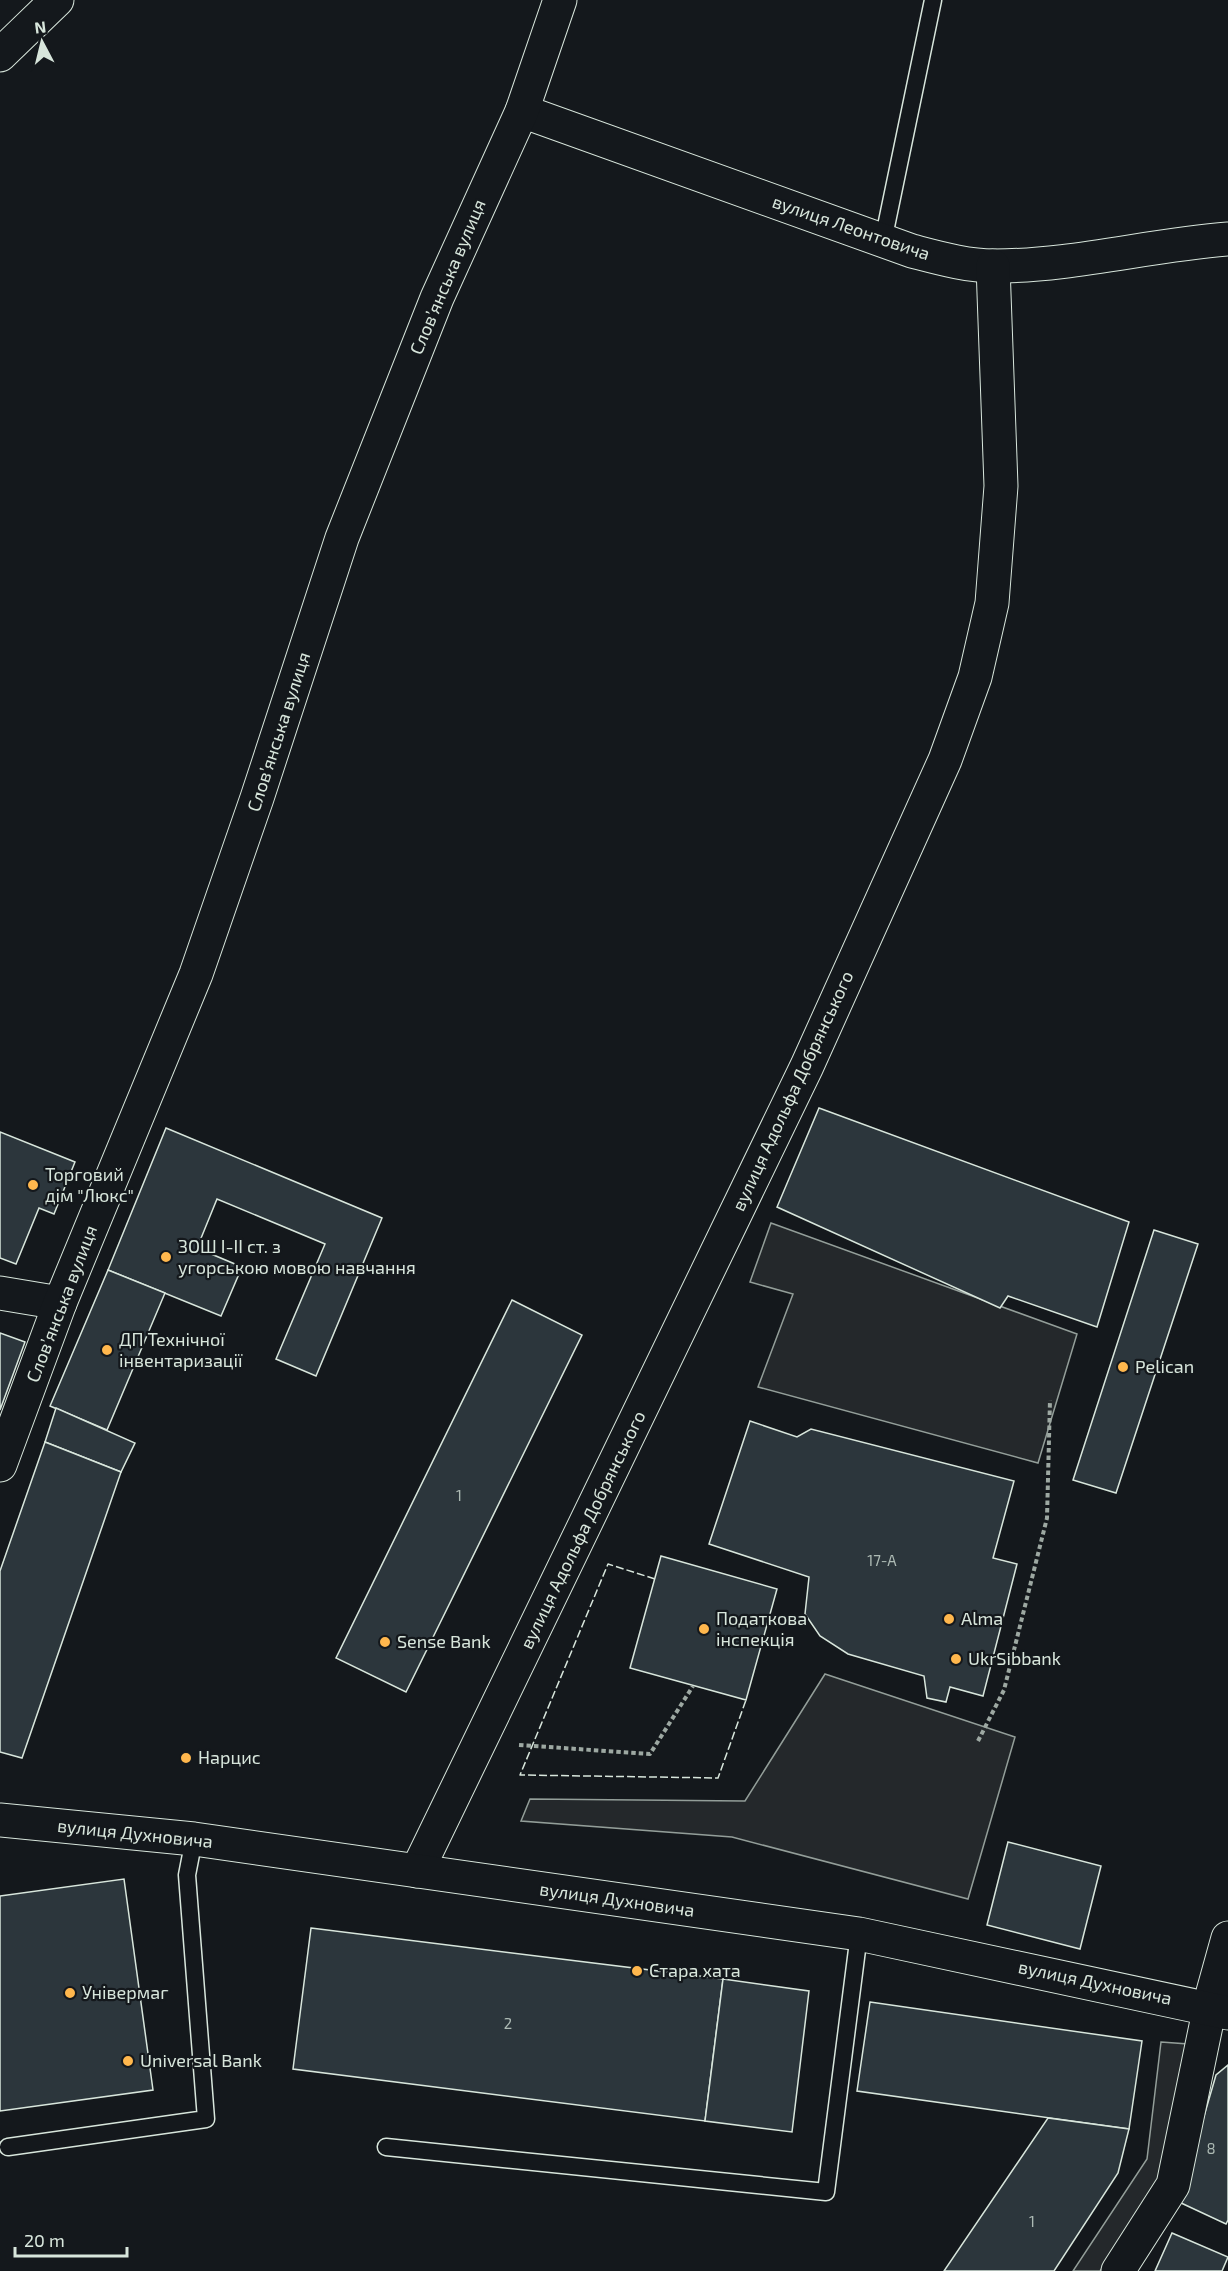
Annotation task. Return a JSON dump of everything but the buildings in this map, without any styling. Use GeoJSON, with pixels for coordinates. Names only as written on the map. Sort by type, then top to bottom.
{"type":"FeatureCollection","features":[{"type":"Feature","properties":{"kind":"street"},"geometry":{"type":"LineString","coordinates":[[0,55],[57,0]]}},
{"type":"Feature","properties":{"kind":"street","name":"Словʼянська вулиця"},"geometry":{"type":"LineString","coordinates":[[0,1465],[60,1303],[196,974],[257,798],[342,538],[436,298],[522,111],[560,0]]}},
{"type":"Feature","properties":{"kind":"street","name":"вулиця Леонтовича"},"geometry":{"type":"LineString","coordinates":[[522,111],[883,241],[953,261],[993,266],[1073,259],[1228,238]]}},
{"type":"Feature","properties":{"kind":"street","name":"вулиця Адольфа Добрянського"},"geometry":{"type":"LineString","coordinates":[[417,1871],[807,1066],[945,760],[975,677],[992,603],[1001,486],[993,266]]}},
{"type":"Feature","properties":{"kind":"street"},"geometry":{"type":"LineString","coordinates":[[0,1293],[60,1303]]}},
{"type":"Feature","properties":{"kind":"street","name":"вулиця Духновича"},"geometry":{"type":"LineString","coordinates":[[0,1820],[194,1839],[860,1934],[1219,2011]]}},
{"type":"Feature","properties":{"kind":"street"},"geometry":{"type":"LineString","coordinates":[[1118,2271],[1173,2185],[1219,2011],[1228,1938]]}},
{"type":"Feature","properties":{"kind":"lane"},"geometry":{"type":"LineString","coordinates":[[883,241],[933,0]]}},
{"type":"Feature","properties":{"kind":"lane"},"geometry":{"type":"LineString","coordinates":[[8,2147],[206,2119],[187,1875],[194,1839]]}},
{"type":"Feature","properties":{"kind":"lane"},"geometry":{"type":"LineString","coordinates":[[386,2147],[826,2192],[860,1934]]}},
{"type":"Feature","properties":{"kind":"path"},"geometry":{"type":"LineString","coordinates":[[978,1741],[1004,1690],[1047,1518],[1050,1400]]}},
{"type":"Feature","properties":{"kind":"path"},"geometry":{"type":"LineString","coordinates":[[479,1745],[533,1745],[650,1754],[693,1686]]}},
{"type":"Feature","properties":{"kind":"shaded area"},"geometry":{"type":"Polygon","coordinates":[[[771,1223],[1077,1334],[1038,1463],[758,1387],[793,1294],[750,1282],[771,1223]]]}},
{"type":"Feature","properties":{"kind":"shaded area"},"geometry":{"type":"Polygon","coordinates":[[[825,1674],[1015,1737],[968,1899],[732,1837],[521,1821],[530,1799],[745,1801],[825,1674]]]}},
{"type":"Feature","properties":{"kind":"shaded area"},"geometry":{"type":"Polygon","coordinates":[[[1161,2042],[1188,2044],[1162,2178],[1100,2271],[1073,2271],[1147,2159],[1161,2042]]]}},
{"type":"Feature","properties":{"kind":"fence"},"geometry":{"type":"LineString","coordinates":[[655,1579],[608,1564],[520,1775],[718,1778],[746,1700]]}},
{"type":"Feature","properties":{"kind":"place","name":"Торговий дім \"Люкс\""},"geometry":{"type":"Point","coordinates":[33,1185]}},
{"type":"Feature","properties":{"kind":"place","name":"ЗОШ І-ІІ ст. з угорською мовою навчання"},"geometry":{"type":"Point","coordinates":[166,1257]}},
{"type":"Feature","properties":{"kind":"place","name":"ДП Технічної інвентаризації"},"geometry":{"type":"Point","coordinates":[107,1350]}},
{"type":"Feature","properties":{"kind":"place","name":"Pelican"},"geometry":{"type":"Point","coordinates":[1123,1367]}},
{"type":"Feature","properties":{"kind":"place","name":"Alma"},"geometry":{"type":"Point","coordinates":[949,1619]}},
{"type":"Feature","properties":{"kind":"place","name":"Податкова інспекція"},"geometry":{"type":"Point","coordinates":[704,1629]}},
{"type":"Feature","properties":{"kind":"place","name":"Sense Bank"},"geometry":{"type":"Point","coordinates":[385,1642]}},
{"type":"Feature","properties":{"kind":"place","name":"UkrSibbank"},"geometry":{"type":"Point","coordinates":[956,1659]}},
{"type":"Feature","properties":{"kind":"place","name":"Нарцис"},"geometry":{"type":"Point","coordinates":[186,1758]}},
{"type":"Feature","properties":{"kind":"place","name":"Стара хата"},"geometry":{"type":"Point","coordinates":[637,1971]}},
{"type":"Feature","properties":{"kind":"place","name":"Універмаг"},"geometry":{"type":"Point","coordinates":[70,1993]}},
{"type":"Feature","properties":{"kind":"place","name":"Universal Bank"},"geometry":{"type":"Point","coordinates":[128,2061]}}]}
